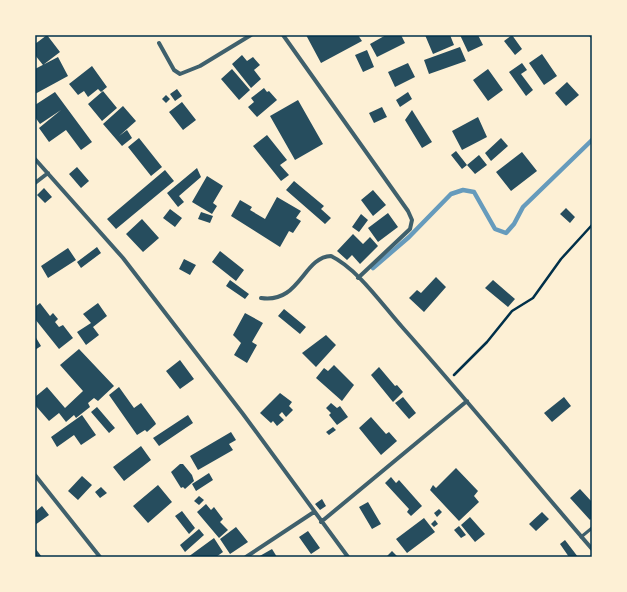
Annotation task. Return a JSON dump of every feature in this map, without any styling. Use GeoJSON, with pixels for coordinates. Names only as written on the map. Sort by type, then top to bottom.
{"type":"FeatureCollection","features":[{"type":"Feature","properties":{"kind":"street"},"geometry":{"type":"LineString","coordinates":[[159,43],[174,70],[180,74],[200,66],[252,35]]}},
{"type":"Feature","properties":{"kind":"street"},"geometry":{"type":"LineString","coordinates":[[283,35],[408,211],[412,220],[410,229],[358,278]]}},
{"type":"Feature","properties":{"kind":"street"},"geometry":{"type":"LineString","coordinates":[[35,159],[123,258],[243,414],[348,557]]}},
{"type":"Feature","properties":{"kind":"street"},"geometry":{"type":"LineString","coordinates":[[35,183],[48,173]]}},
{"type":"Feature","properties":{"kind":"street"},"geometry":{"type":"LineString","coordinates":[[261,298],[270,300],[280,298],[287,293],[320,259],[326,256],[337,259],[358,278],[449,379],[592,549]]}},
{"type":"Feature","properties":{"kind":"street"},"geometry":{"type":"LineString","coordinates":[[321,522],[467,401]]}},
{"type":"Feature","properties":{"kind":"street"},"geometry":{"type":"LineString","coordinates":[[35,475],[100,557]]}},
{"type":"Feature","properties":{"kind":"street"},"geometry":{"type":"LineString","coordinates":[[246,557],[314,512]]}},
{"type":"Feature","properties":{"kind":"lane"},"geometry":{"type":"LineString","coordinates":[[581,537],[592,528]]}},
{"type":"Feature","properties":{"kind":"path"},"geometry":{"type":"LineString","coordinates":[[449,379],[487,342],[512,311],[533,298],[561,259],[592,225]]}},
{"type":"Feature","properties":{"kind":"building"},"geometry":{"type":"Polygon","coordinates":[[[47,35],[60,52],[43,65],[35,55],[35,44],[47,35]]]}},
{"type":"Feature","properties":{"kind":"building"},"geometry":{"type":"Polygon","coordinates":[[[306,35],[358,35],[362,41],[321,63],[306,35]]]}},
{"type":"Feature","properties":{"kind":"building"},"geometry":{"type":"Polygon","coordinates":[[[386,35],[401,35],[405,43],[377,57],[370,44],[386,35]]]}},
{"type":"Feature","properties":{"kind":"building"},"geometry":{"type":"Polygon","coordinates":[[[425,35],[450,35],[454,45],[433,54],[425,35]]]}},
{"type":"Feature","properties":{"kind":"building"},"geometry":{"type":"Polygon","coordinates":[[[460,35],[478,35],[483,45],[468,52],[460,35]]]}},
{"type":"Feature","properties":{"kind":"building"},"geometry":{"type":"Polygon","coordinates":[[[512,35],[522,49],[515,55],[504,41],[512,35]]]}},
{"type":"Feature","properties":{"kind":"building"},"geometry":{"type":"Polygon","coordinates":[[[460,47],[466,61],[429,74],[424,60],[460,47]]]}},
{"type":"Feature","properties":{"kind":"building"},"geometry":{"type":"Polygon","coordinates":[[[367,50],[374,67],[363,72],[355,55],[367,50]]]}},
{"type":"Feature","properties":{"kind":"building"},"geometry":{"type":"Polygon","coordinates":[[[542,54],[557,76],[544,85],[529,63],[542,54]]]}},
{"type":"Feature","properties":{"kind":"building"},"geometry":{"type":"Polygon","coordinates":[[[242,55],[247,61],[253,57],[260,65],[254,70],[261,79],[251,88],[232,64],[242,55]]]}},
{"type":"Feature","properties":{"kind":"building"},"geometry":{"type":"Polygon","coordinates":[[[58,57],[68,76],[35,94],[35,69],[58,57]]]}},
{"type":"Feature","properties":{"kind":"building"},"geometry":{"type":"Polygon","coordinates":[[[408,63],[415,77],[395,87],[388,72],[408,63]]]}},
{"type":"Feature","properties":{"kind":"building"},"geometry":{"type":"Polygon","coordinates":[[[522,63],[527,70],[521,74],[533,90],[526,96],[509,72],[522,63]]]}},
{"type":"Feature","properties":{"kind":"building"},"geometry":{"type":"Polygon","coordinates":[[[92,66],[107,87],[101,92],[98,89],[88,97],[84,91],[78,95],[69,84],[92,66]]]}},
{"type":"Feature","properties":{"kind":"building"},"geometry":{"type":"Polygon","coordinates":[[[232,69],[250,90],[239,100],[221,79],[232,69]]]}},
{"type":"Feature","properties":{"kind":"building"},"geometry":{"type":"Polygon","coordinates":[[[488,69],[503,90],[488,101],[473,80],[488,69]]]}},
{"type":"Feature","properties":{"kind":"building"},"geometry":{"type":"Polygon","coordinates":[[[567,82],[579,95],[566,106],[555,93],[567,82]]]}},
{"type":"Feature","properties":{"kind":"building"},"geometry":{"type":"Polygon","coordinates":[[[264,88],[277,100],[257,117],[248,107],[254,102],[251,98],[264,88]]]}},
{"type":"Feature","properties":{"kind":"building"},"geometry":{"type":"Polygon","coordinates":[[[177,89],[182,96],[175,101],[170,94],[177,89]]]}},
{"type":"Feature","properties":{"kind":"building"},"geometry":{"type":"Polygon","coordinates":[[[103,91],[117,108],[102,121],[88,104],[103,91]]]}},
{"type":"Feature","properties":{"kind":"building"},"geometry":{"type":"Polygon","coordinates":[[[55,92],[92,142],[81,150],[66,130],[49,142],[39,128],[61,110],[40,124],[35,117],[35,105],[55,92]]]}},
{"type":"Feature","properties":{"kind":"building"},"geometry":{"type":"Polygon","coordinates":[[[408,92],[412,99],[400,107],[396,100],[408,92]]]}},
{"type":"Feature","properties":{"kind":"building"},"geometry":{"type":"Polygon","coordinates":[[[166,95],[170,99],[166,103],[162,99],[166,95]]]}},
{"type":"Feature","properties":{"kind":"building"},"geometry":{"type":"Polygon","coordinates":[[[298,100],[323,144],[295,160],[270,116],[298,100]]]}},
{"type":"Feature","properties":{"kind":"building"},"geometry":{"type":"Polygon","coordinates":[[[182,102],[196,120],[183,130],[169,112],[182,102]]]}},
{"type":"Feature","properties":{"kind":"building"},"geometry":{"type":"Polygon","coordinates":[[[123,106],[136,121],[119,136],[127,130],[132,138],[122,146],[103,124],[123,106]]]}},
{"type":"Feature","properties":{"kind":"building"},"geometry":{"type":"Polygon","coordinates":[[[382,107],[387,117],[374,123],[369,113],[382,107]]]}},
{"type":"Feature","properties":{"kind":"building"},"geometry":{"type":"Polygon","coordinates":[[[412,110],[432,142],[422,148],[405,120],[412,110]]]}},
{"type":"Feature","properties":{"kind":"building"},"geometry":{"type":"Polygon","coordinates":[[[478,117],[487,137],[462,150],[452,131],[478,117]]]}},
{"type":"Feature","properties":{"kind":"building"},"geometry":{"type":"Polygon","coordinates":[[[267,135],[287,160],[280,165],[289,175],[281,181],[253,146],[267,135]]]}},
{"type":"Feature","properties":{"kind":"building"},"geometry":{"type":"Polygon","coordinates":[[[139,138],[162,167],[151,176],[128,147],[139,138]]]}},
{"type":"Feature","properties":{"kind":"building"},"geometry":{"type":"Polygon","coordinates":[[[501,138],[508,146],[491,161],[485,153],[501,138]]]}},
{"type":"Feature","properties":{"kind":"building"},"geometry":{"type":"Polygon","coordinates":[[[456,151],[467,165],[462,169],[451,155],[456,151]]]}},
{"type":"Feature","properties":{"kind":"building"},"geometry":{"type":"Polygon","coordinates":[[[522,152],[537,171],[511,191],[496,172],[522,152]]]}},
{"type":"Feature","properties":{"kind":"building"},"geometry":{"type":"Polygon","coordinates":[[[479,155],[487,165],[475,174],[467,165],[479,155]]]}},
{"type":"Feature","properties":{"kind":"building"},"geometry":{"type":"Polygon","coordinates":[[[77,167],[89,181],[81,188],[69,174],[77,167]]]}},
{"type":"Feature","properties":{"kind":"building"},"geometry":{"type":"Polygon","coordinates":[[[197,168],[201,177],[179,196],[184,202],[178,207],[167,193],[197,168]]]}},
{"type":"Feature","properties":{"kind":"building"},"geometry":{"type":"Polygon","coordinates":[[[165,170],[174,181],[116,229],[107,219],[165,170]]]}},
{"type":"Feature","properties":{"kind":"building"},"geometry":{"type":"Polygon","coordinates":[[[207,176],[223,186],[213,203],[217,206],[212,214],[192,202],[207,176]]]}},
{"type":"Feature","properties":{"kind":"building"},"geometry":{"type":"Polygon","coordinates":[[[294,181],[324,206],[321,209],[331,218],[325,224],[286,190],[294,181]]]}},
{"type":"Feature","properties":{"kind":"building"},"geometry":{"type":"Polygon","coordinates":[[[44,188],[52,197],[45,203],[37,195],[44,188]]]}},
{"type":"Feature","properties":{"kind":"building"},"geometry":{"type":"Polygon","coordinates":[[[373,190],[386,205],[373,216],[361,200],[373,190]]]}},
{"type":"Feature","properties":{"kind":"building"},"geometry":{"type":"Polygon","coordinates":[[[277,197],[301,211],[296,218],[301,221],[293,233],[289,231],[280,247],[231,216],[240,200],[252,207],[250,210],[265,219],[277,197]]]}},
{"type":"Feature","properties":{"kind":"building"},"geometry":{"type":"Polygon","coordinates":[[[566,208],[575,217],[570,223],[560,214],[566,208]]]}},
{"type":"Feature","properties":{"kind":"building"},"geometry":{"type":"Polygon","coordinates":[[[170,209],[182,218],[175,227],[163,218],[170,209]]]}},
{"type":"Feature","properties":{"kind":"building"},"geometry":{"type":"Polygon","coordinates":[[[201,212],[213,216],[210,223],[198,219],[201,212]]]}},
{"type":"Feature","properties":{"kind":"building"},"geometry":{"type":"Polygon","coordinates":[[[388,213],[398,227],[378,242],[368,228],[388,213]]]}},
{"type":"Feature","properties":{"kind":"building"},"geometry":{"type":"Polygon","coordinates":[[[361,214],[368,220],[359,232],[352,227],[361,214]]]}},
{"type":"Feature","properties":{"kind":"building"},"geometry":{"type":"Polygon","coordinates":[[[142,219],[159,238],[143,252],[126,234],[142,219]]]}},
{"type":"Feature","properties":{"kind":"building"},"geometry":{"type":"Polygon","coordinates":[[[353,234],[363,244],[370,237],[378,246],[360,264],[352,255],[347,260],[337,251],[353,234]]]}},
{"type":"Feature","properties":{"kind":"building"},"geometry":{"type":"Polygon","coordinates":[[[97,247],[101,253],[81,268],[77,262],[97,247]]]}},
{"type":"Feature","properties":{"kind":"building"},"geometry":{"type":"Polygon","coordinates":[[[68,248],[76,260],[48,278],[41,266],[68,248]]]}},
{"type":"Feature","properties":{"kind":"building"},"geometry":{"type":"Polygon","coordinates":[[[220,251],[244,270],[236,281],[212,262],[220,251]]]}},
{"type":"Feature","properties":{"kind":"building"},"geometry":{"type":"Polygon","coordinates":[[[184,259],[196,265],[190,275],[179,269],[184,259]]]}},
{"type":"Feature","properties":{"kind":"building"},"geometry":{"type":"Polygon","coordinates":[[[436,277],[446,287],[424,312],[409,298],[417,290],[421,293],[436,277]]]}},
{"type":"Feature","properties":{"kind":"building"},"geometry":{"type":"Polygon","coordinates":[[[230,280],[249,294],[245,299],[226,286],[230,280]]]}},
{"type":"Feature","properties":{"kind":"building"},"geometry":{"type":"Polygon","coordinates":[[[493,280],[515,299],[508,307],[485,288],[493,280]]]}},
{"type":"Feature","properties":{"kind":"building"},"geometry":{"type":"Polygon","coordinates":[[[40,303],[50,316],[53,313],[58,319],[55,322],[59,327],[63,325],[73,338],[59,349],[35,319],[35,307],[40,303]]]}},
{"type":"Feature","properties":{"kind":"building"},"geometry":{"type":"Polygon","coordinates":[[[98,303],[107,316],[93,327],[99,335],[86,345],[77,332],[91,323],[83,314],[98,303]]]}},
{"type":"Feature","properties":{"kind":"building"},"geometry":{"type":"Polygon","coordinates":[[[284,309],[306,327],[300,334],[278,316],[284,309]]]}},
{"type":"Feature","properties":{"kind":"building"},"geometry":{"type":"Polygon","coordinates":[[[245,313],[263,323],[252,342],[257,345],[247,363],[234,355],[241,343],[233,335],[245,313]]]}},
{"type":"Feature","properties":{"kind":"building"},"geometry":{"type":"Polygon","coordinates":[[[326,335],[336,345],[316,367],[302,353],[326,335]]]}},
{"type":"Feature","properties":{"kind":"building"},"geometry":{"type":"Polygon","coordinates":[[[35,336],[41,346],[35,350],[35,336]]]}},
{"type":"Feature","properties":{"kind":"building"},"geometry":{"type":"Polygon","coordinates":[[[79,349],[114,386],[98,401],[94,398],[88,403],[90,407],[76,418],[74,415],[66,422],[59,413],[49,421],[35,405],[35,397],[47,387],[65,408],[83,391],[60,365],[79,349]]]}},
{"type":"Feature","properties":{"kind":"building"},"geometry":{"type":"Polygon","coordinates":[[[180,360],[194,379],[180,389],[166,371],[180,360]]]}},
{"type":"Feature","properties":{"kind":"building"},"geometry":{"type":"Polygon","coordinates":[[[334,365],[354,385],[342,401],[316,378],[324,368],[328,371],[334,365]]]}},
{"type":"Feature","properties":{"kind":"building"},"geometry":{"type":"Polygon","coordinates":[[[379,367],[395,386],[397,385],[403,392],[393,402],[371,375],[379,367]]]}},
{"type":"Feature","properties":{"kind":"building"},"geometry":{"type":"Polygon","coordinates":[[[119,387],[134,408],[141,403],[155,422],[156,424],[147,432],[145,430],[137,435],[109,395],[119,387]]]}},
{"type":"Feature","properties":{"kind":"building"},"geometry":{"type":"Polygon","coordinates":[[[280,393],[292,402],[289,406],[293,410],[286,417],[282,412],[279,415],[284,420],[277,426],[273,421],[271,423],[260,413],[280,393]]]}},
{"type":"Feature","properties":{"kind":"building"},"geometry":{"type":"Polygon","coordinates":[[[403,397],[416,413],[409,419],[395,403],[403,397]]]}},
{"type":"Feature","properties":{"kind":"building"},"geometry":{"type":"Polygon","coordinates":[[[564,397],[571,406],[552,422],[544,413],[564,397]]]}},
{"type":"Feature","properties":{"kind":"building"},"geometry":{"type":"Polygon","coordinates":[[[331,403],[337,408],[340,406],[348,417],[337,425],[329,415],[331,413],[326,408],[331,403]]]}},
{"type":"Feature","properties":{"kind":"building"},"geometry":{"type":"Polygon","coordinates":[[[97,407],[115,428],[109,433],[91,412],[97,407]]]}},
{"type":"Feature","properties":{"kind":"building"},"geometry":{"type":"Polygon","coordinates":[[[82,415],[96,435],[81,445],[74,435],[57,447],[51,437],[82,415]]]}},
{"type":"Feature","properties":{"kind":"building"},"geometry":{"type":"Polygon","coordinates":[[[188,415],[193,423],[159,446],[153,438],[188,415]]]}},
{"type":"Feature","properties":{"kind":"building"},"geometry":{"type":"Polygon","coordinates":[[[371,417],[386,434],[389,432],[397,441],[381,455],[359,428],[371,417]]]}},
{"type":"Feature","properties":{"kind":"building"},"geometry":{"type":"Polygon","coordinates":[[[333,427],[336,430],[329,435],[326,432],[333,427]]]}},
{"type":"Feature","properties":{"kind":"building"},"geometry":{"type":"Polygon","coordinates":[[[231,432],[236,440],[229,444],[233,450],[198,470],[190,456],[231,432]]]}},
{"type":"Feature","properties":{"kind":"building"},"geometry":{"type":"Polygon","coordinates":[[[141,446],[151,460],[124,481],[113,467],[141,446]]]}},
{"type":"Feature","properties":{"kind":"building"},"geometry":{"type":"Polygon","coordinates":[[[180,464],[183,464],[192,475],[194,481],[185,489],[183,487],[181,488],[171,472],[180,464]]]}},
{"type":"Feature","properties":{"kind":"building"},"geometry":{"type":"Polygon","coordinates":[[[456,468],[478,491],[474,496],[479,502],[459,521],[430,490],[433,485],[436,488],[456,468]]]}},
{"type":"Feature","properties":{"kind":"building"},"geometry":{"type":"Polygon","coordinates":[[[209,473],[213,480],[196,491],[192,484],[209,473]]]}},
{"type":"Feature","properties":{"kind":"building"},"geometry":{"type":"Polygon","coordinates":[[[82,476],[92,485],[78,500],[68,491],[82,476]]]}},
{"type":"Feature","properties":{"kind":"building"},"geometry":{"type":"Polygon","coordinates":[[[391,477],[396,483],[399,480],[422,506],[411,516],[407,512],[409,509],[385,483],[391,477]]]}},
{"type":"Feature","properties":{"kind":"building"},"geometry":{"type":"Polygon","coordinates":[[[158,485],[172,502],[148,523],[133,506],[158,485]]]}},
{"type":"Feature","properties":{"kind":"building"},"geometry":{"type":"Polygon","coordinates":[[[101,487],[107,493],[100,498],[95,492],[101,487]]]}},
{"type":"Feature","properties":{"kind":"building"},"geometry":{"type":"Polygon","coordinates":[[[580,489],[592,502],[592,518],[590,520],[570,498],[580,489]]]}},
{"type":"Feature","properties":{"kind":"building"},"geometry":{"type":"Polygon","coordinates":[[[199,496],[204,500],[199,505],[194,501],[199,496]]]}},
{"type":"Feature","properties":{"kind":"building"},"geometry":{"type":"Polygon","coordinates":[[[322,499],[326,506],[320,510],[315,504],[322,499]]]}},
{"type":"Feature","properties":{"kind":"building"},"geometry":{"type":"Polygon","coordinates":[[[368,502],[381,524],[372,529],[359,507],[368,502]]]}},
{"type":"Feature","properties":{"kind":"building"},"geometry":{"type":"Polygon","coordinates":[[[206,504],[211,510],[214,507],[223,519],[220,522],[228,530],[219,538],[197,512],[206,504]]]}},
{"type":"Feature","properties":{"kind":"building"},"geometry":{"type":"Polygon","coordinates":[[[42,506],[49,515],[35,525],[35,512],[42,506]]]}},
{"type":"Feature","properties":{"kind":"building"},"geometry":{"type":"Polygon","coordinates":[[[439,509],[442,512],[437,517],[434,513],[439,509]]]}},
{"type":"Feature","properties":{"kind":"building"},"geometry":{"type":"Polygon","coordinates":[[[182,511],[195,528],[189,534],[175,516],[182,511]]]}},
{"type":"Feature","properties":{"kind":"building"},"geometry":{"type":"Polygon","coordinates":[[[542,512],[549,519],[536,531],[529,524],[542,512]]]}},
{"type":"Feature","properties":{"kind":"building"},"geometry":{"type":"Polygon","coordinates":[[[470,517],[485,534],[475,542],[461,525],[470,517]]]}},
{"type":"Feature","properties":{"kind":"building"},"geometry":{"type":"Polygon","coordinates":[[[424,518],[435,532],[407,553],[396,539],[424,518]]]}},
{"type":"Feature","properties":{"kind":"building"},"geometry":{"type":"Polygon","coordinates":[[[435,520],[438,524],[434,527],[431,524],[435,520]]]}},
{"type":"Feature","properties":{"kind":"building"},"geometry":{"type":"Polygon","coordinates":[[[459,526],[466,535],[461,538],[454,530],[459,526]]]}},
{"type":"Feature","properties":{"kind":"building"},"geometry":{"type":"Polygon","coordinates":[[[236,527],[248,542],[230,554],[220,539],[236,527]]]}},
{"type":"Feature","properties":{"kind":"building"},"geometry":{"type":"Polygon","coordinates":[[[199,529],[204,535],[185,552],[180,545],[199,529]]]}},
{"type":"Feature","properties":{"kind":"building"},"geometry":{"type":"Polygon","coordinates":[[[308,531],[320,548],[311,554],[299,537],[308,531]]]}},
{"type":"Feature","properties":{"kind":"building"},"geometry":{"type":"Polygon","coordinates":[[[214,538],[223,552],[216,557],[188,557],[214,538]]]}},
{"type":"Feature","properties":{"kind":"building"},"geometry":{"type":"Polygon","coordinates":[[[565,540],[578,557],[569,557],[560,544],[565,540]]]}},
{"type":"Feature","properties":{"kind":"building"},"geometry":{"type":"Polygon","coordinates":[[[35,548],[42,557],[35,557],[35,548]]]}},
{"type":"Feature","properties":{"kind":"building"},"geometry":{"type":"Polygon","coordinates":[[[272,549],[277,557],[258,557],[272,549]]]}},
{"type":"Feature","properties":{"kind":"building"},"geometry":{"type":"Polygon","coordinates":[[[392,551],[398,557],[386,557],[392,551]]]}},
{"type":"Feature","properties":{"kind":"waterway"},"geometry":{"type":"LineString","coordinates":[[373,268],[409,237],[451,194],[463,190],[474,192],[495,229],[506,233],[514,224],[523,207],[592,140]]}}]}
